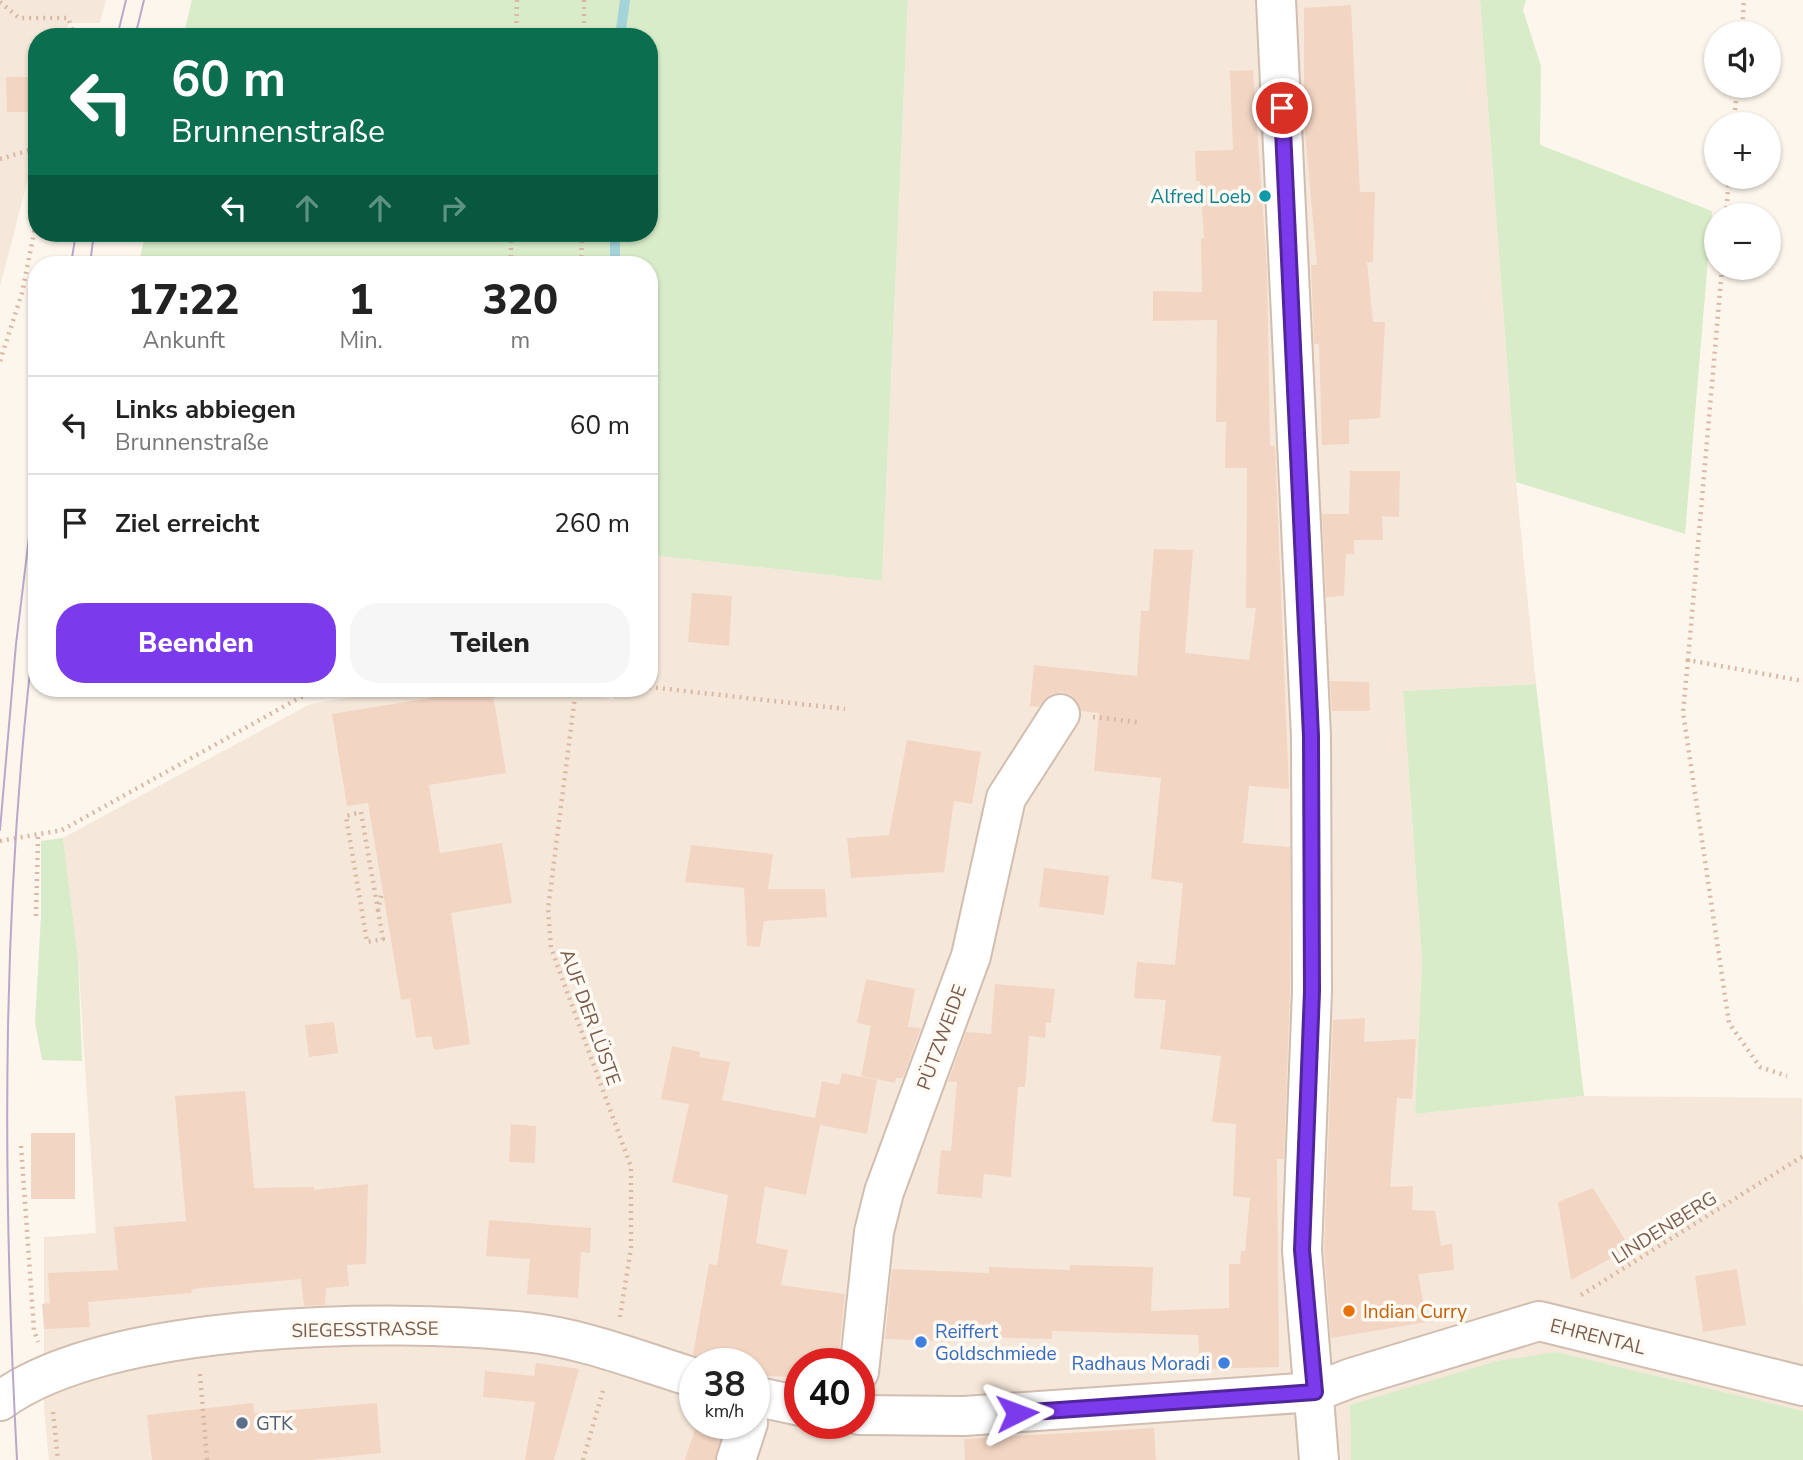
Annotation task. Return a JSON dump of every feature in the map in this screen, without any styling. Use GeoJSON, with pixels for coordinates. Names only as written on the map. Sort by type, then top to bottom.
{"type":"FeatureCollection","features":[{"type":"Feature","properties":{"kind":"street"},"geometry":{"type":"LineString","coordinates":[[1276,0],[1311,736],[1312,991],[1302,1250],[1319,1460]]}},
{"type":"Feature","properties":{"kind":"street","name":"PÜTZWEIDE"},"geometry":{"type":"LineString","coordinates":[[862,1348],[874,1232],[884,1192],[971,956],[1006,798],[1060,714]]}},
{"type":"Feature","properties":{"kind":"street","name":"EHRENTAL"},"geometry":{"type":"LineString","coordinates":[[1315,1392],[1351,1378],[1539,1321],[1803,1386]]}},
{"type":"Feature","properties":{"kind":"street","name":"SIEGESSTRASSE"},"geometry":{"type":"LineString","coordinates":[[0,1401],[48,1374],[105,1355],[198,1339],[327,1325],[527,1332],[615,1353],[679,1373]]}},
{"type":"Feature","properties":{"kind":"street"},"geometry":{"type":"LineString","coordinates":[[875,1415],[964,1416],[1315,1392]]}},
{"type":"Feature","properties":{"kind":"street"},"geometry":{"type":"LineString","coordinates":[[736,1460],[742,1439]]}},
{"type":"Feature","properties":{"kind":"path"},"geometry":{"type":"LineString","coordinates":[[516,28],[517,0]]}},
{"type":"Feature","properties":{"kind":"path"},"geometry":{"type":"LineString","coordinates":[[583,28],[584,0]]}},
{"type":"Feature","properties":{"kind":"path"},"geometry":{"type":"LineString","coordinates":[[1743,21],[1744,0]]}},
{"type":"Feature","properties":{"kind":"path"},"geometry":{"type":"LineString","coordinates":[[0,2],[19,18],[68,18],[72,28]]}},
{"type":"Feature","properties":{"kind":"path"},"geometry":{"type":"LineString","coordinates":[[0,159],[28,151]]}},
{"type":"Feature","properties":{"kind":"path"},"geometry":{"type":"LineString","coordinates":[[0,361],[22,293],[28,263]]}},
{"type":"Feature","properties":{"kind":"path"},"geometry":{"type":"LineString","coordinates":[[1721,280],[1683,712],[1729,1023],[1760,1067],[1787,1076]]}},
{"type":"Feature","properties":{"kind":"path"},"geometry":{"type":"LineString","coordinates":[[1688,660],[1803,681]]}},
{"type":"Feature","properties":{"kind":"path"},"geometry":{"type":"LineString","coordinates":[[658,688],[845,709]]}},
{"type":"Feature","properties":{"kind":"path"},"geometry":{"type":"LineString","coordinates":[[0,841],[61,830],[301,697]]}},
{"type":"Feature","properties":{"kind":"path","name":"AUF DER LÜSTE"},"geometry":{"type":"LineString","coordinates":[[575,697],[548,909],[551,948],[631,1167],[631,1248],[615,1353],[583,1460]]}},
{"type":"Feature","properties":{"kind":"path"},"geometry":{"type":"LineString","coordinates":[[378,910],[361,812],[346,816],[367,942],[383,939],[378,910],[382,892]]}},
{"type":"Feature","properties":{"kind":"path"},"geometry":{"type":"LineString","coordinates":[[36,916],[38,836]]}},
{"type":"Feature","properties":{"kind":"path"},"geometry":{"type":"LineString","coordinates":[[21,1146],[34,1330],[48,1374],[58,1460]]}},
{"type":"Feature","properties":{"kind":"path","name":"LINDENBERG"},"geometry":{"type":"LineString","coordinates":[[1539,1321],[1803,1156]]}},
{"type":"Feature","properties":{"kind":"path"},"geometry":{"type":"LineString","coordinates":[[198,1339],[207,1460]]}},
{"type":"Feature","properties":{"kind":"shaded area"},"geometry":{"type":"Polygon","coordinates":[[[0,0],[106,0],[100,23],[69,23],[68,28],[28,28],[28,179],[0,286],[0,0]]]}},
{"type":"Feature","properties":{"kind":"shaded area"},"geometry":{"type":"Polygon","coordinates":[[[908,0],[1480,0],[1516,482],[1536,684],[1403,691],[1422,961],[1415,1114],[1584,1096],[1802,1098],[1803,1411],[1557,1352],[1350,1405],[1351,1460],[49,1460],[44,1409],[44,1237],[96,1233],[78,958],[63,838],[310,704],[354,697],[600,697],[614,700],[614,697],[658,697],[658,556],[882,581],[908,0]]]}},
{"type":"Feature","properties":{"kind":"green space"},"geometry":{"type":"Polygon","coordinates":[[[192,0],[908,0],[882,581],[658,556],[658,256],[141,256],[143,242],[658,242],[658,28],[185,28],[192,0]]]}},
{"type":"Feature","properties":{"kind":"green space"},"geometry":{"type":"Polygon","coordinates":[[[1480,0],[1526,0],[1523,10],[1541,66],[1540,145],[1704,208],[1704,280],[1706,280],[1685,534],[1516,482],[1480,0]]]}},
{"type":"Feature","properties":{"kind":"green space"},"geometry":{"type":"Polygon","coordinates":[[[1536,684],[1584,1096],[1415,1114],[1422,961],[1403,691],[1536,684]]]}},
{"type":"Feature","properties":{"kind":"green space"},"geometry":{"type":"Polygon","coordinates":[[[63,838],[78,958],[82,1061],[42,1060],[35,1022],[41,916],[41,841],[63,838]]]}},
{"type":"Feature","properties":{"kind":"green space"},"geometry":{"type":"Polygon","coordinates":[[[1557,1352],[1803,1411],[1803,1460],[1351,1460],[1350,1405],[1497,1361],[1557,1352]]]}},
{"type":"Feature","properties":{"kind":"building"},"geometry":{"type":"Polygon","coordinates":[[[1351,5],[1360,192],[1375,192],[1373,262],[1367,262],[1373,322],[1385,322],[1380,418],[1349,420],[1349,444],[1322,445],[1319,344],[1314,344],[1311,265],[1317,265],[1304,121],[1304,8],[1351,5]]]}},
{"type":"Feature","properties":{"kind":"building"},"geometry":{"type":"Polygon","coordinates":[[[1253,70],[1267,267],[1270,446],[1275,446],[1289,789],[1249,786],[1243,843],[1290,847],[1290,991],[1284,1159],[1277,1159],[1279,1367],[1200,1369],[1198,1335],[1052,1331],[1052,1339],[955,1336],[955,1342],[885,1339],[892,1269],[989,1273],[989,1267],[1070,1270],[1070,1265],[1153,1267],[1151,1311],[1229,1308],[1229,1264],[1240,1264],[1241,1251],[1245,1251],[1250,1198],[1233,1196],[1236,1124],[1212,1122],[1221,1056],[1160,1049],[1166,1000],[1134,998],[1137,962],[1175,965],[1183,883],[1151,879],[1161,778],[1094,771],[1099,713],[1081,711],[1071,695],[1062,692],[1051,694],[1039,707],[1030,706],[1034,665],[1137,676],[1141,611],[1149,611],[1154,549],[1193,550],[1185,653],[1249,660],[1256,608],[1246,608],[1247,468],[1225,468],[1226,422],[1216,422],[1217,320],[1153,321],[1153,291],[1202,292],[1201,239],[1204,238],[1195,151],[1233,150],[1230,71],[1253,70]]]}},
{"type":"Feature","properties":{"kind":"building"},"geometry":{"type":"Polygon","coordinates":[[[6,77],[28,77],[28,112],[7,112],[6,77]]]}},
{"type":"Feature","properties":{"kind":"building"},"geometry":{"type":"Polygon","coordinates":[[[1350,471],[1400,471],[1399,517],[1382,516],[1383,540],[1354,540],[1354,554],[1346,554],[1344,596],[1326,597],[1322,514],[1349,514],[1350,471]]]}},
{"type":"Feature","properties":{"kind":"building"},"geometry":{"type":"Polygon","coordinates":[[[692,593],[732,596],[729,646],[688,642],[692,593]]]}},
{"type":"Feature","properties":{"kind":"building"},"geometry":{"type":"Polygon","coordinates":[[[1330,681],[1369,682],[1370,711],[1332,711],[1330,681]]]}},
{"type":"Feature","properties":{"kind":"building"},"geometry":{"type":"Polygon","coordinates":[[[437,697],[493,697],[506,773],[429,785],[440,853],[502,843],[512,903],[451,913],[470,1044],[434,1050],[431,1036],[416,1038],[410,999],[401,1000],[368,803],[347,806],[332,714],[437,697]]]}},
{"type":"Feature","properties":{"kind":"building"},"geometry":{"type":"Polygon","coordinates":[[[907,740],[981,752],[972,804],[954,801],[944,872],[851,878],[847,838],[889,835],[907,740]]]}},
{"type":"Feature","properties":{"kind":"building"},"geometry":{"type":"Polygon","coordinates":[[[691,845],[773,854],[768,889],[825,889],[827,917],[764,921],[760,947],[747,946],[744,888],[685,882],[691,845]]]}},
{"type":"Feature","properties":{"kind":"building"},"geometry":{"type":"Polygon","coordinates":[[[1044,868],[1109,876],[1104,915],[1039,907],[1044,868]]]}},
{"type":"Feature","properties":{"kind":"building"},"geometry":{"type":"Polygon","coordinates":[[[866,979],[915,989],[908,1027],[921,1028],[903,1078],[896,1078],[895,1083],[861,1076],[871,1026],[857,1023],[866,979]]]}},
{"type":"Feature","properties":{"kind":"building"},"geometry":{"type":"Polygon","coordinates":[[[995,984],[1055,989],[1051,1023],[1046,1023],[1045,1038],[1029,1036],[1025,1087],[1018,1087],[1011,1177],[984,1174],[982,1198],[937,1194],[941,1150],[951,1151],[957,1082],[948,1082],[966,1032],[991,1034],[995,984]]]}},
{"type":"Feature","properties":{"kind":"building"},"geometry":{"type":"Polygon","coordinates":[[[1365,1018],[1364,1042],[1416,1039],[1412,1099],[1397,1098],[1390,1187],[1413,1186],[1412,1210],[1435,1211],[1441,1246],[1452,1243],[1454,1270],[1418,1274],[1427,1322],[1331,1338],[1324,1250],[1333,1020],[1365,1018]]]}},
{"type":"Feature","properties":{"kind":"building"},"geometry":{"type":"Polygon","coordinates":[[[334,1022],[338,1053],[309,1057],[305,1025],[334,1022]]]}},
{"type":"Feature","properties":{"kind":"building"},"geometry":{"type":"Polygon","coordinates":[[[672,1046],[700,1052],[699,1057],[730,1062],[722,1100],[815,1118],[822,1081],[839,1085],[842,1073],[877,1080],[867,1134],[820,1125],[806,1195],[765,1187],[756,1243],[788,1250],[781,1285],[845,1294],[840,1348],[784,1348],[784,1377],[770,1376],[770,1348],[694,1348],[709,1264],[717,1265],[728,1195],[672,1182],[689,1104],[661,1099],[672,1046]]]}},
{"type":"Feature","properties":{"kind":"building"},"geometry":{"type":"Polygon","coordinates":[[[245,1091],[254,1188],[314,1187],[314,1190],[368,1184],[366,1264],[347,1265],[349,1286],[326,1288],[325,1305],[304,1306],[301,1279],[191,1289],[192,1293],[88,1302],[90,1327],[44,1329],[42,1304],[50,1303],[48,1273],[118,1270],[114,1227],[186,1221],[175,1096],[245,1091]]]}},
{"type":"Feature","properties":{"kind":"building"},"geometry":{"type":"Polygon","coordinates":[[[511,1124],[536,1126],[535,1163],[509,1162],[511,1124]]]}},
{"type":"Feature","properties":{"kind":"building"},"geometry":{"type":"Polygon","coordinates":[[[31,1133],[75,1133],[75,1199],[31,1199],[31,1133]]]}},
{"type":"Feature","properties":{"kind":"building"},"geometry":{"type":"Polygon","coordinates":[[[1593,1188],[1630,1248],[1571,1280],[1558,1202],[1593,1188]]]}},
{"type":"Feature","properties":{"kind":"building"},"geometry":{"type":"Polygon","coordinates":[[[489,1220],[591,1228],[590,1253],[581,1252],[578,1298],[527,1294],[530,1259],[486,1256],[489,1220]]]}},
{"type":"Feature","properties":{"kind":"building"},"geometry":{"type":"Polygon","coordinates":[[[1737,1269],[1746,1325],[1703,1332],[1695,1276],[1737,1269]]]}},
{"type":"Feature","properties":{"kind":"building"},"geometry":{"type":"Polygon","coordinates":[[[536,1363],[579,1369],[554,1460],[525,1460],[535,1402],[483,1397],[485,1371],[534,1376],[536,1363]]]}},
{"type":"Feature","properties":{"kind":"building"},"geometry":{"type":"Polygon","coordinates":[[[253,1403],[254,1413],[377,1403],[381,1453],[312,1460],[152,1460],[147,1415],[253,1403]]]}},
{"type":"Feature","properties":{"kind":"building"},"geometry":{"type":"Polygon","coordinates":[[[1154,1428],[1156,1460],[965,1460],[964,1439],[1154,1428]]]}},
{"type":"Feature","properties":{"kind":"building"},"geometry":{"type":"Polygon","coordinates":[[[692,1439],[721,1439],[715,1460],[685,1460],[692,1439]]]}},
{"type":"Feature","properties":{"kind":"waterway"},"geometry":{"type":"LineString","coordinates":[[621,28],[625,0]]}},
{"type":"Feature","properties":{"kind":"waterway"},"geometry":{"type":"LineString","coordinates":[[615,242],[615,256]]}},
{"type":"Feature","properties":{"kind":"tram line"},"geometry":{"type":"LineString","coordinates":[[119,28],[126,0]]}},
{"type":"Feature","properties":{"kind":"tram line"},"geometry":{"type":"LineString","coordinates":[[137,28],[144,0]]}},
{"type":"Feature","properties":{"kind":"tram line"},"geometry":{"type":"LineString","coordinates":[[72,256],[75,242]]}},
{"type":"Feature","properties":{"kind":"tram line"},"geometry":{"type":"LineString","coordinates":[[91,256],[93,242]]}},
{"type":"Feature","properties":{"kind":"tram line"},"geometry":{"type":"LineString","coordinates":[[0,830],[16,644],[28,546]]}},
{"type":"Feature","properties":{"kind":"tram line"},"geometry":{"type":"LineString","coordinates":[[17,1460],[9,1248],[8,1036],[17,824],[28,692]]}},
{"type":"Feature","properties":{"kind":"place","name":"Alfred Loeb"},"geometry":{"type":"Point","coordinates":[1265,196]}},
{"type":"Feature","properties":{"kind":"place","name":"Indian Curry"},"geometry":{"type":"Point","coordinates":[1349,1311]}},
{"type":"Feature","properties":{"kind":"place","name":"Reiffert Goldschmiede"},"geometry":{"type":"Point","coordinates":[921,1342]}},
{"type":"Feature","properties":{"kind":"place","name":"Radhaus Moradi"},"geometry":{"type":"Point","coordinates":[1224,1363]}},
{"type":"Feature","properties":{"kind":"place","name":"GTK"},"geometry":{"type":"Point","coordinates":[242,1423]}},
{"type":"Feature","properties":{"kind":"route"},"geometry":{"type":"LineString","coordinates":[[1017,1413],[1315,1392],[1302,1250],[1312,991],[1311,736],[1282,108]]}}]}
